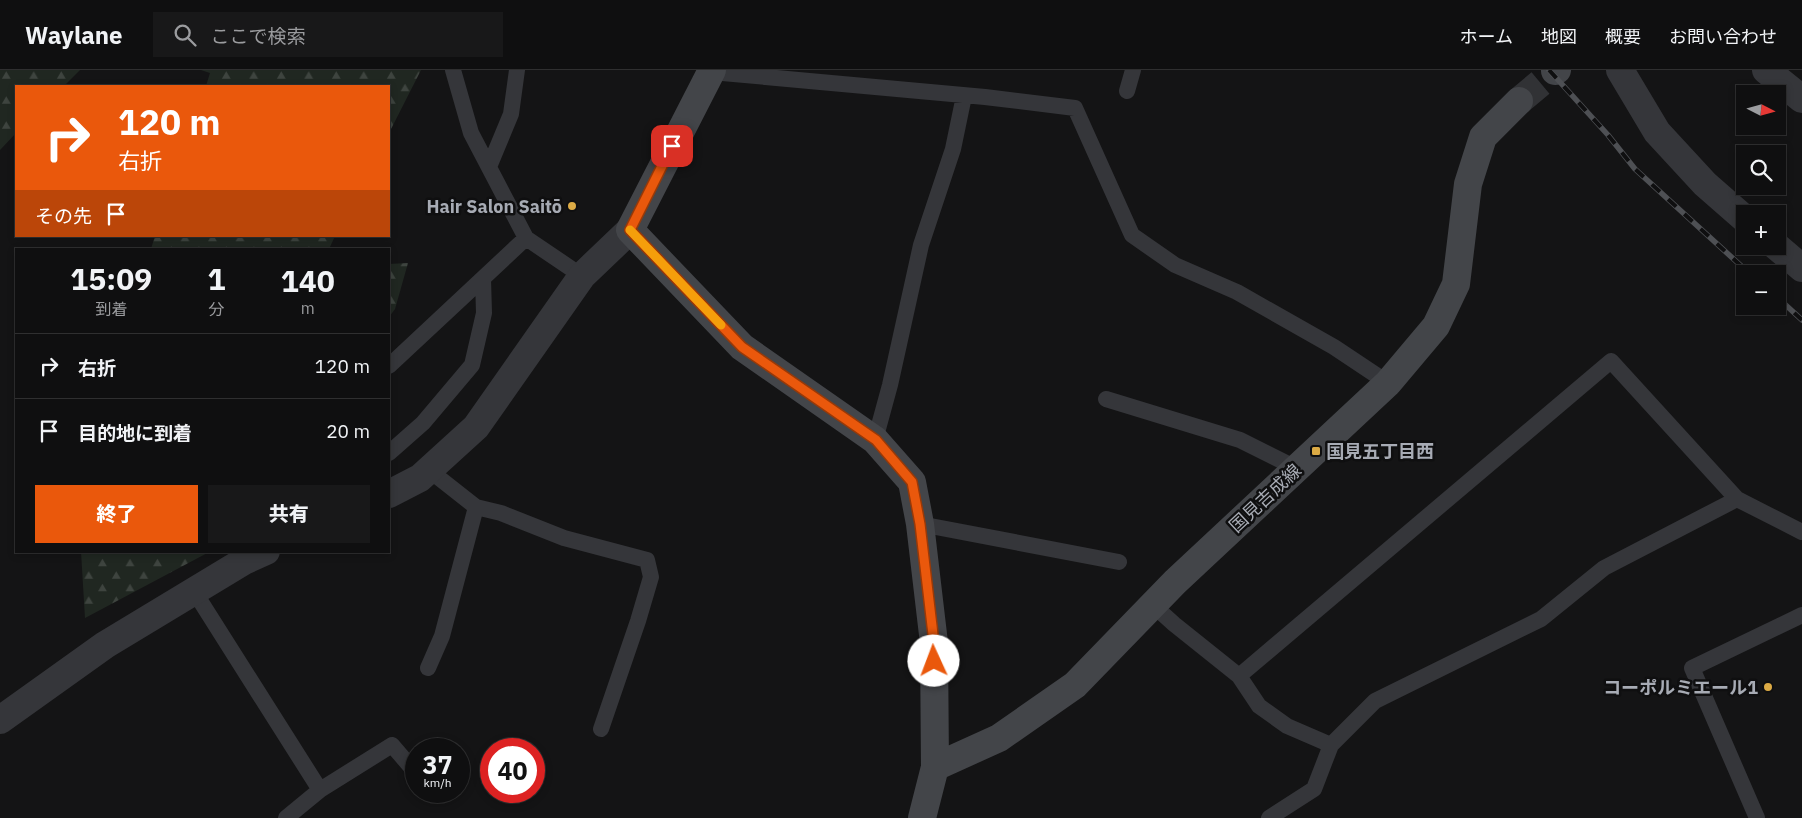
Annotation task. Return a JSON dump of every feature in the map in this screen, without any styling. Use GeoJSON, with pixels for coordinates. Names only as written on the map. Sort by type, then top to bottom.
{"type":"FeatureCollection","features":[{"type":"Feature","properties":{"kind":"street"},"geometry":{"type":"LineString","coordinates":[[1620,70],[1657,132],[1705,184],[1736,211]]}},
{"type":"Feature","properties":{"kind":"street"},"geometry":{"type":"LineString","coordinates":[[1766,70],[1802,99]]}},
{"type":"Feature","properties":{"kind":"street"},"geometry":{"type":"LineString","coordinates":[[390,493],[420,478],[476,427],[582,276],[630,230],[712,71]]}},
{"type":"Feature","properties":{"kind":"street","name":"国見吉成線"},"geometry":{"type":"LineString","coordinates":[[935,767],[999,738],[1075,685],[1174,582],[1388,383],[1436,326],[1456,284],[1468,184],[1483,137],[1519,101]]}},
{"type":"Feature","properties":{"kind":"street"},"geometry":{"type":"LineString","coordinates":[[630,230],[742,347],[876,440],[912,482],[920,524],[934,643],[935,767],[922,818]]}},
{"type":"Feature","properties":{"kind":"street"},"geometry":{"type":"LineString","coordinates":[[1786,254],[1802,268]]}},
{"type":"Feature","properties":{"kind":"street"},"geometry":{"type":"LineString","coordinates":[[0,720],[105,645],[244,561],[262,553]]}},
{"type":"Feature","properties":{"kind":"lane"},"geometry":{"type":"LineString","coordinates":[[453,70],[471,133],[526,238],[582,276]]}},
{"type":"Feature","properties":{"kind":"lane"},"geometry":{"type":"LineString","coordinates":[[489,167],[511,114],[517,70]]}},
{"type":"Feature","properties":{"kind":"lane"},"geometry":{"type":"LineString","coordinates":[[1127,91],[1133,70]]}},
{"type":"Feature","properties":{"kind":"lane"},"geometry":{"type":"LineString","coordinates":[[712,71],[1075,108],[1132,235],[1175,265],[1237,292],[1334,348],[1388,383]]}},
{"type":"Feature","properties":{"kind":"lane"},"geometry":{"type":"LineString","coordinates":[[876,440],[922,245],[953,148],[964,96]]}},
{"type":"Feature","properties":{"kind":"lane"},"geometry":{"type":"LineString","coordinates":[[390,365],[526,238]]}},
{"type":"Feature","properties":{"kind":"lane"},"geometry":{"type":"LineString","coordinates":[[390,452],[423,423],[472,365],[484,313],[483,279]]}},
{"type":"Feature","properties":{"kind":"lane"},"geometry":{"type":"LineString","coordinates":[[1239,676],[1610,361],[1737,499],[1802,532]]}},
{"type":"Feature","properties":{"kind":"lane"},"geometry":{"type":"LineString","coordinates":[[1106,398],[1240,440],[1296,468]]}},
{"type":"Feature","properties":{"kind":"lane"},"geometry":{"type":"LineString","coordinates":[[429,470],[476,507],[500,513],[564,538],[647,560],[651,577],[638,622],[600,729]]}},
{"type":"Feature","properties":{"kind":"lane"},"geometry":{"type":"LineString","coordinates":[[1269,818],[1314,789],[1331,745],[1375,701],[1542,619],[1604,568],[1737,499]]}},
{"type":"Feature","properties":{"kind":"lane"},"geometry":{"type":"LineString","coordinates":[[428,668],[442,636],[476,507]]}},
{"type":"Feature","properties":{"kind":"lane"},"geometry":{"type":"LineString","coordinates":[[920,524],[1119,562]]}},
{"type":"Feature","properties":{"kind":"lane"},"geometry":{"type":"LineString","coordinates":[[194,591],[320,790]]}},
{"type":"Feature","properties":{"kind":"lane"},"geometry":{"type":"LineString","coordinates":[[1153,605],[1239,676],[1259,706],[1287,726],[1331,745]]}},
{"type":"Feature","properties":{"kind":"lane"},"geometry":{"type":"LineString","coordinates":[[1757,818],[1692,668],[1802,615]]}},
{"type":"Feature","properties":{"kind":"lane"},"geometry":{"type":"LineString","coordinates":[[286,818],[320,790],[392,745],[405,760]]}},
{"type":"Feature","properties":{"kind":"green space"},"geometry":{"type":"Polygon","coordinates":[[[0,70],[80,70],[65,85],[15,85],[15,134],[0,150],[0,70]]]}},
{"type":"Feature","properties":{"kind":"green space"},"geometry":{"type":"Polygon","coordinates":[[[201,70],[421,70],[390,131],[390,85],[206,85],[210,73],[201,70]]]}},
{"type":"Feature","properties":{"kind":"green space"},"geometry":{"type":"Polygon","coordinates":[[[155,237],[335,237],[329,248],[151,248],[155,237]]]}},
{"type":"Feature","properties":{"kind":"green space"},"geometry":{"type":"Polygon","coordinates":[[[408,263],[395,309],[390,316],[390,264],[408,263]]]}},
{"type":"Feature","properties":{"kind":"green space"},"geometry":{"type":"Polygon","coordinates":[[[81,553],[207,553],[85,618],[81,553]]]}},
{"type":"Feature","properties":{"kind":"tunnel"},"geometry":{"type":"LineString","coordinates":[[1519,101],[1555,71]]}},
{"type":"Feature","properties":{"kind":"railway"},"geometry":{"type":"LineString","coordinates":[[1549,70],[1608,135],[1635,169],[1740,265]]}},
{"type":"Feature","properties":{"kind":"railway"},"geometry":{"type":"LineString","coordinates":[[1786,305],[1802,320]]}},
{"type":"Feature","properties":{"kind":"slow traffic"},"geometry":{"type":"LineString","coordinates":[[630,230],[721,325]]}},
{"type":"Feature","properties":{"kind":"place","name":"Hair Salon Saitō"},"geometry":{"type":"Point","coordinates":[572,206]}},
{"type":"Feature","properties":{"kind":"place","name":"国見五丁目西"},"geometry":{"type":"Point","coordinates":[1316,451]}},
{"type":"Feature","properties":{"kind":"place","name":"コーポルミエール1"},"geometry":{"type":"Point","coordinates":[1768,687]}},
{"type":"Feature","properties":{"kind":"route"},"geometry":{"type":"LineString","coordinates":[[672,146],[630,230],[742,347],[876,440],[912,482],[920,524],[934,643],[934,661]]}}]}
